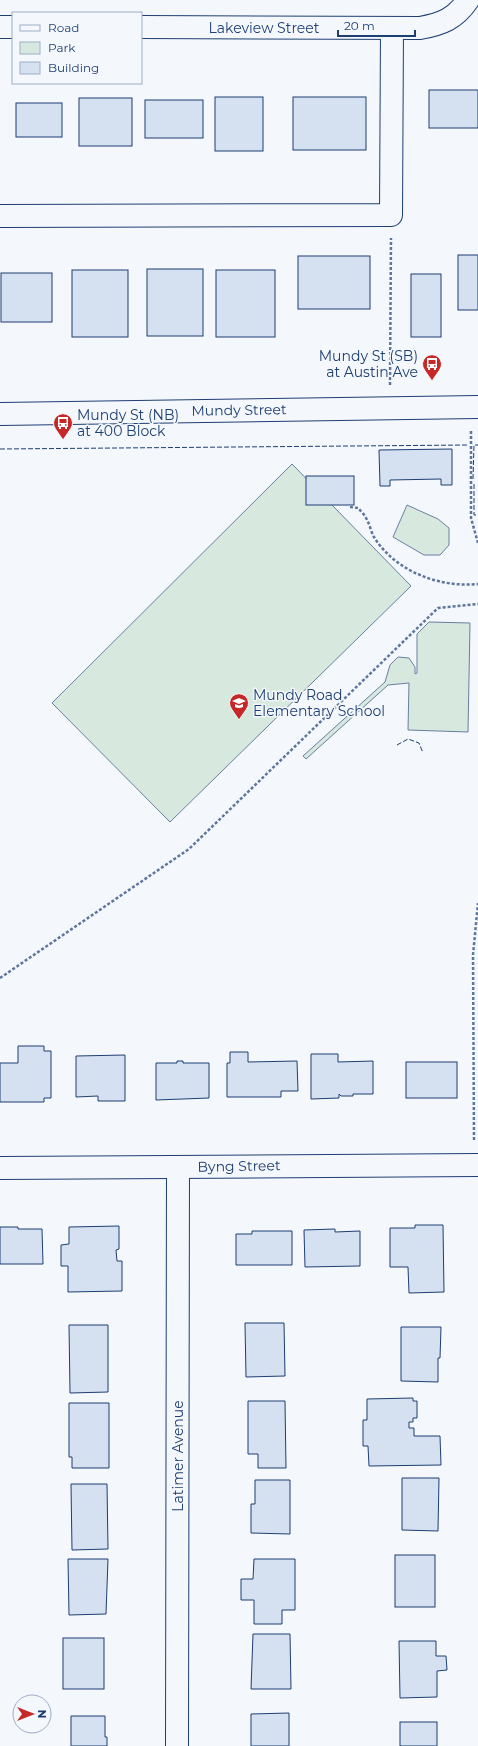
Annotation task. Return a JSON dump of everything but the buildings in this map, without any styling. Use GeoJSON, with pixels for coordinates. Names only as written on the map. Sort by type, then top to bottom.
{"type":"FeatureCollection","features":[{"type":"Feature","properties":{"kind":"street","name":"Lakeview Street"},"geometry":{"type":"LineString","coordinates":[[142,27],[420,28],[440,24],[462,7]]}},
{"type":"Feature","properties":{"kind":"street"},"geometry":{"type":"LineString","coordinates":[[0,27],[12,27]]}},
{"type":"Feature","properties":{"kind":"street"},"geometry":{"type":"LineString","coordinates":[[0,216],[391,216],[392,28]]}},
{"type":"Feature","properties":{"kind":"street","name":"Mundy Street"},"geometry":{"type":"LineString","coordinates":[[0,414],[478,407]]}},
{"type":"Feature","properties":{"kind":"street","name":"Byng Street"},"geometry":{"type":"LineString","coordinates":[[0,1168],[478,1165]]}},
{"type":"Feature","properties":{"kind":"street","name":"Latimer Avenue"},"geometry":{"type":"LineString","coordinates":[[177,1746],[178,1167]]}},
{"type":"Feature","properties":{"kind":"path"},"geometry":{"type":"LineString","coordinates":[[390,386],[391,216]]}},
{"type":"Feature","properties":{"kind":"path"},"geometry":{"type":"LineString","coordinates":[[471,443],[471,518],[478,543]]}},
{"type":"Feature","properties":{"kind":"path"},"geometry":{"type":"LineString","coordinates":[[350,507],[358,508],[367,519],[374,537],[390,556],[406,567],[426,578],[441,583],[478,584]]}},
{"type":"Feature","properties":{"kind":"path"},"geometry":{"type":"LineString","coordinates":[[0,978],[189,849],[438,608],[478,604]]}},
{"type":"Feature","properties":{"kind":"path"},"geometry":{"type":"LineString","coordinates":[[474,1144],[473,955],[478,903]]}},
{"type":"Feature","properties":{"kind":"green space"},"geometry":{"type":"Polygon","coordinates":[[[292,464],[411,586],[170,822],[52,703],[292,464]]]}},
{"type":"Feature","properties":{"kind":"green space"},"geometry":{"type":"Polygon","coordinates":[[[407,505],[438,519],[449,528],[449,545],[440,555],[424,555],[393,537],[407,505]]]}},
{"type":"Feature","properties":{"kind":"green space"},"geometry":{"type":"Polygon","coordinates":[[[429,622],[470,623],[468,732],[408,730],[409,683],[388,685],[306,759],[303,756],[385,682],[390,665],[398,657],[409,658],[415,667],[415,674],[417,673],[417,634],[429,622]]]}},
{"type":"Feature","properties":{"kind":"fence"},"geometry":{"type":"LineString","coordinates":[[0,449],[469,445]]}},
{"type":"Feature","properties":{"kind":"fence"},"geometry":{"type":"LineString","coordinates":[[473,479],[474,445],[478,445]]}},
{"type":"Feature","properties":{"kind":"fence"},"geometry":{"type":"LineString","coordinates":[[474,484],[474,515],[478,515]]}},
{"type":"Feature","properties":{"kind":"fence"},"geometry":{"type":"LineString","coordinates":[[397,745],[408,739],[419,743],[423,753]]}},
{"type":"Feature","properties":{"kind":"place","name":"Mundy St (SB) at Austin Ave"},"geometry":{"type":"Point","coordinates":[432,381]}},
{"type":"Feature","properties":{"kind":"place","name":"Mundy St (NB) at 400 Block"},"geometry":{"type":"Point","coordinates":[63,440]}},
{"type":"Feature","properties":{"kind":"place","name":"Mundy Road Elementary School"},"geometry":{"type":"Point","coordinates":[239,720]}}]}
